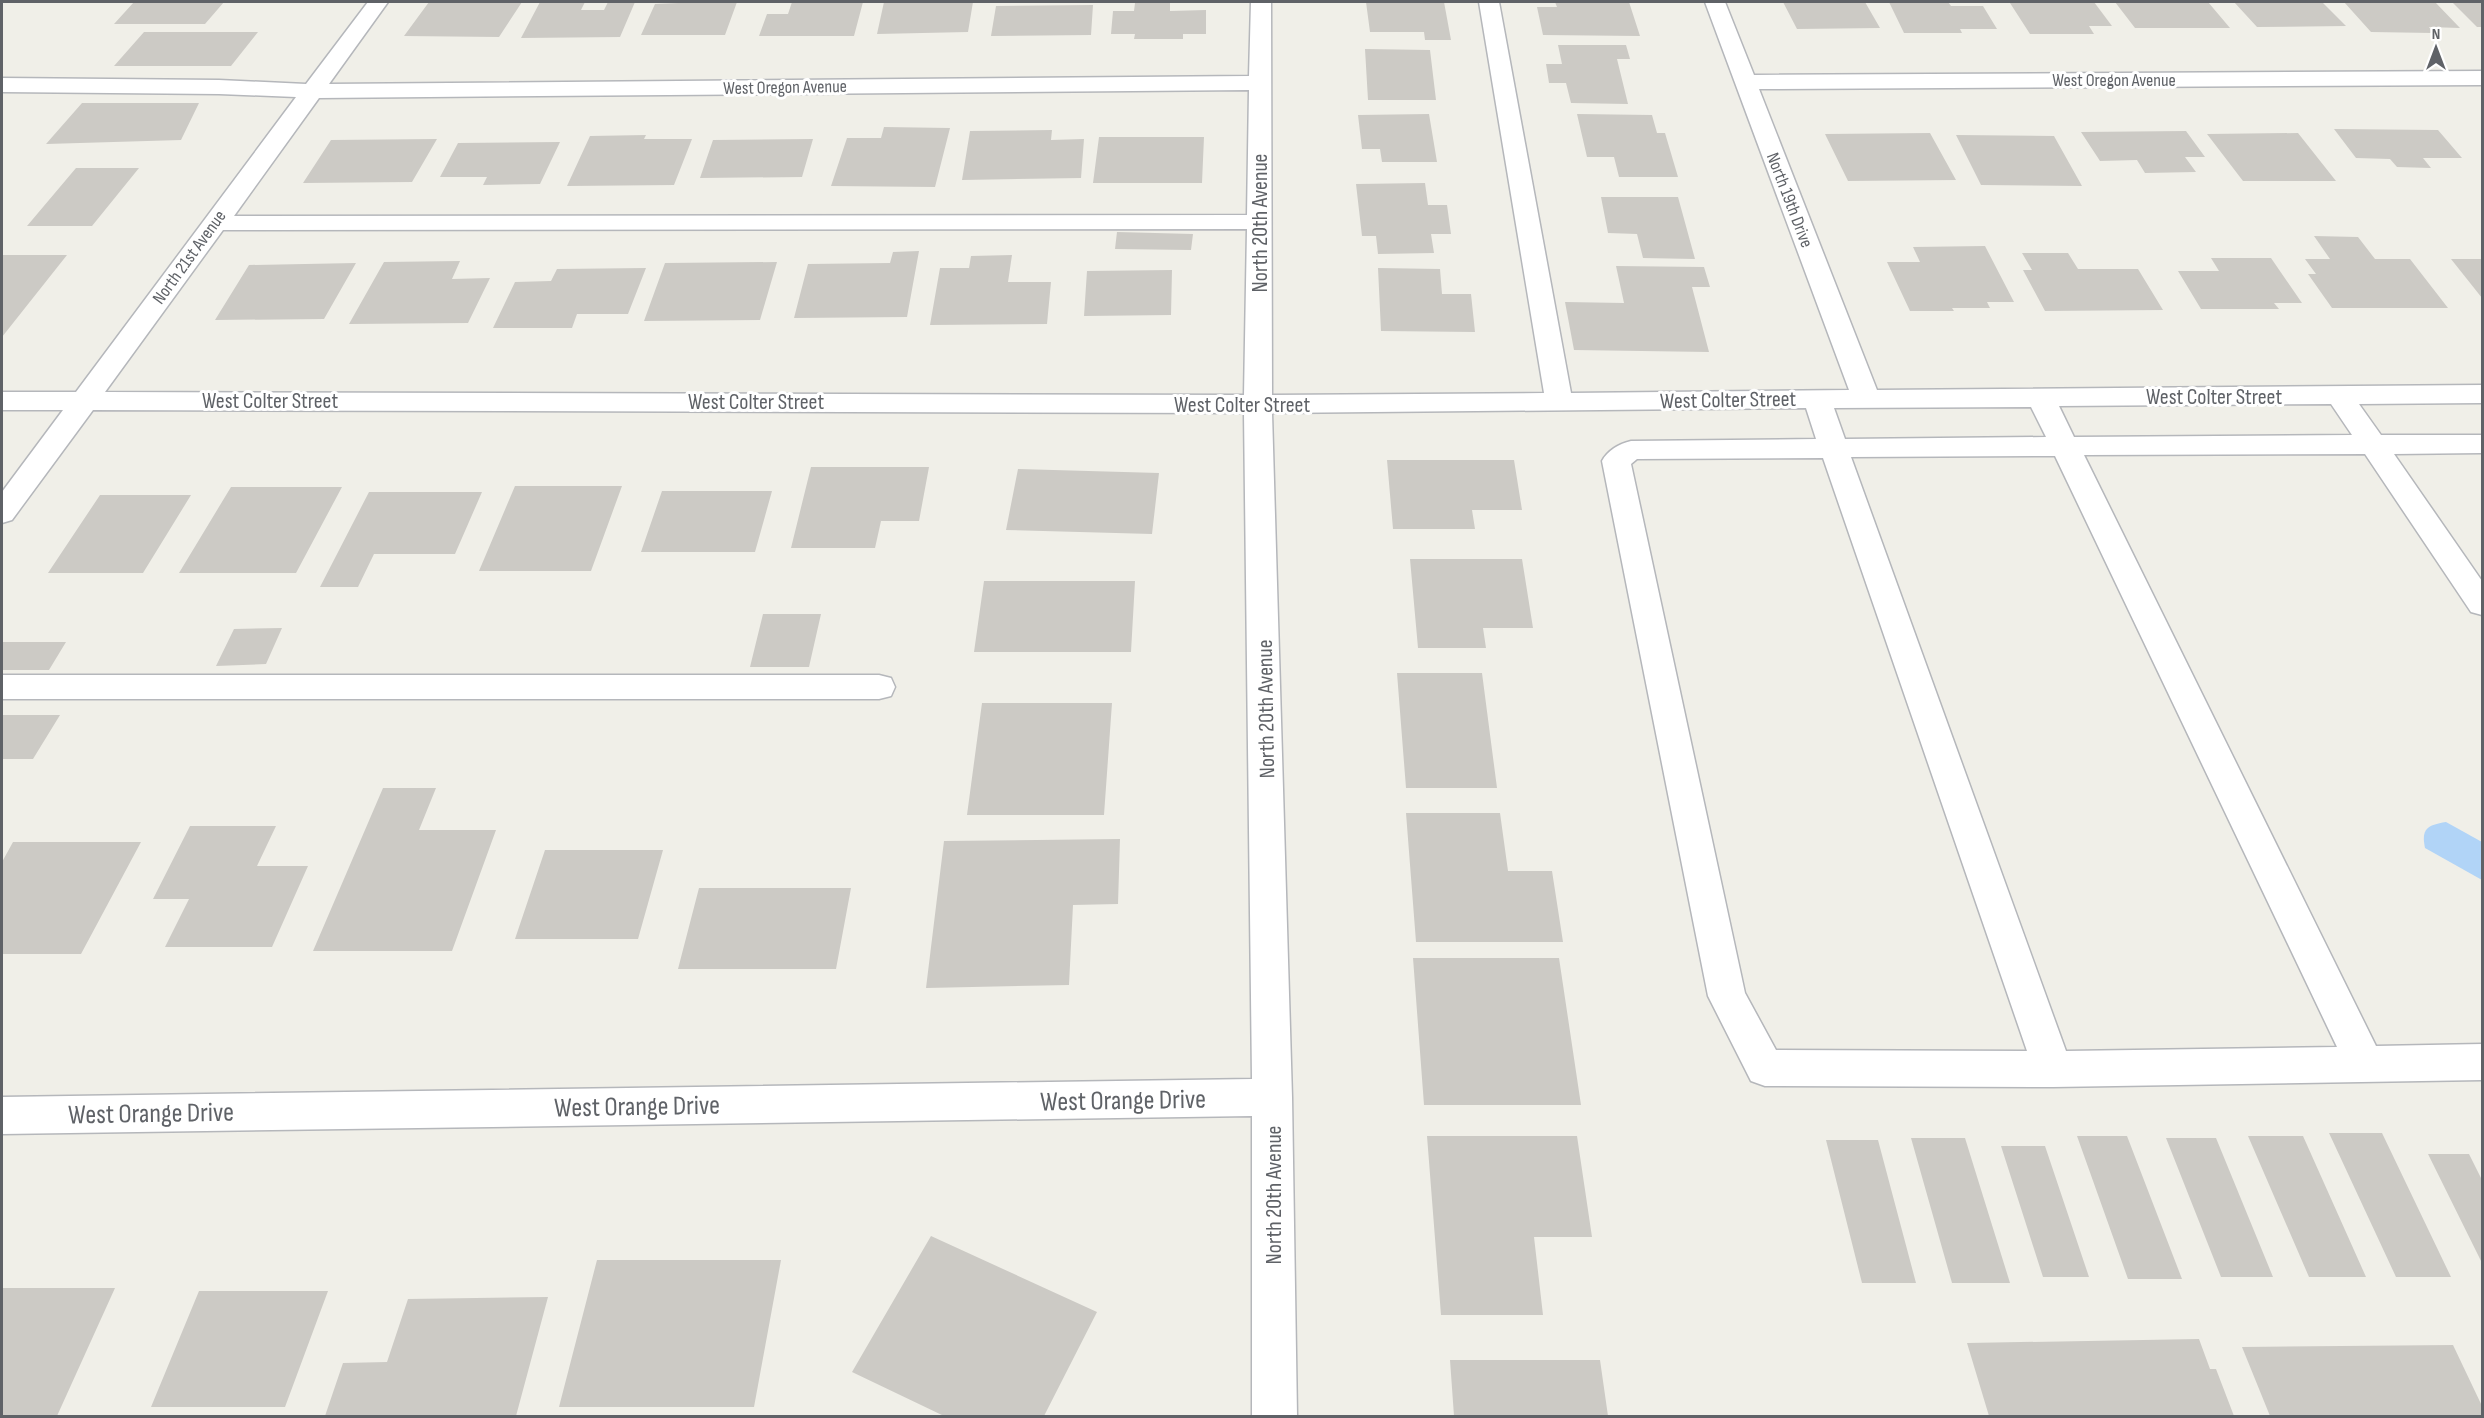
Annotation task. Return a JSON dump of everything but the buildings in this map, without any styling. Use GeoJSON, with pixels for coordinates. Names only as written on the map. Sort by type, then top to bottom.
{"type":"FeatureCollection","features":[{"type":"Feature","properties":{"kind":"street","name":"North 21st Avenue"},"geometry":{"type":"LineString","coordinates":[[2,513],[378,2]]}},
{"type":"Feature","properties":{"kind":"street","name":"North 20th Avenue"},"geometry":{"type":"LineString","coordinates":[[1261,2],[1258,404],[1272,1097],[1275,1416]]}},
{"type":"Feature","properties":{"kind":"street"},"geometry":{"type":"LineString","coordinates":[[1489,2],[1559,401]]}},
{"type":"Feature","properties":{"kind":"street","name":"North 19th Drive"},"geometry":{"type":"LineString","coordinates":[[1714,2],[1866,398]]}},
{"type":"Feature","properties":{"kind":"street","name":"West Oregon Avenue"},"geometry":{"type":"LineString","coordinates":[[1745,82],[2482,78]]}},
{"type":"Feature","properties":{"kind":"street","name":"West Oregon Avenue"},"geometry":{"type":"LineString","coordinates":[[2,85],[219,87],[312,91],[1259,83]]}},
{"type":"Feature","properties":{"kind":"street"},"geometry":{"type":"LineString","coordinates":[[214,223],[1259,222]]}},
{"type":"Feature","properties":{"kind":"street","name":"West Colter Street"},"geometry":{"type":"LineString","coordinates":[[2,401],[87,399],[773,400],[1258,404],[2482,394]]}},
{"type":"Feature","properties":{"kind":"street"},"geometry":{"type":"LineString","coordinates":[[2339,395],[2482,604]]}},
{"type":"Feature","properties":{"kind":"street"},"geometry":{"type":"LineString","coordinates":[[2040,397],[2365,1064]]}},
{"type":"Feature","properties":{"kind":"street"},"geometry":{"type":"LineString","coordinates":[[1816,398],[2054,1069]]}},
{"type":"Feature","properties":{"kind":"street"},"geometry":{"type":"LineString","coordinates":[[2482,444],[1630,450],[1616,461],[1727,996],[1765,1068],[2054,1069],[2482,1062]]}},
{"type":"Feature","properties":{"kind":"street"},"geometry":{"type":"LineString","coordinates":[[2,687],[879,687]]}},
{"type":"Feature","properties":{"kind":"street","name":"West Orange Drive"},"geometry":{"type":"LineString","coordinates":[[2,1116],[1272,1097]]}},
{"type":"Feature","properties":{"kind":"water"},"geometry":{"type":"Polygon","coordinates":[[[2446,822],[2482,842],[2482,880],[2425,848],[2424,836],[2427,829],[2446,822]]]}}]}
